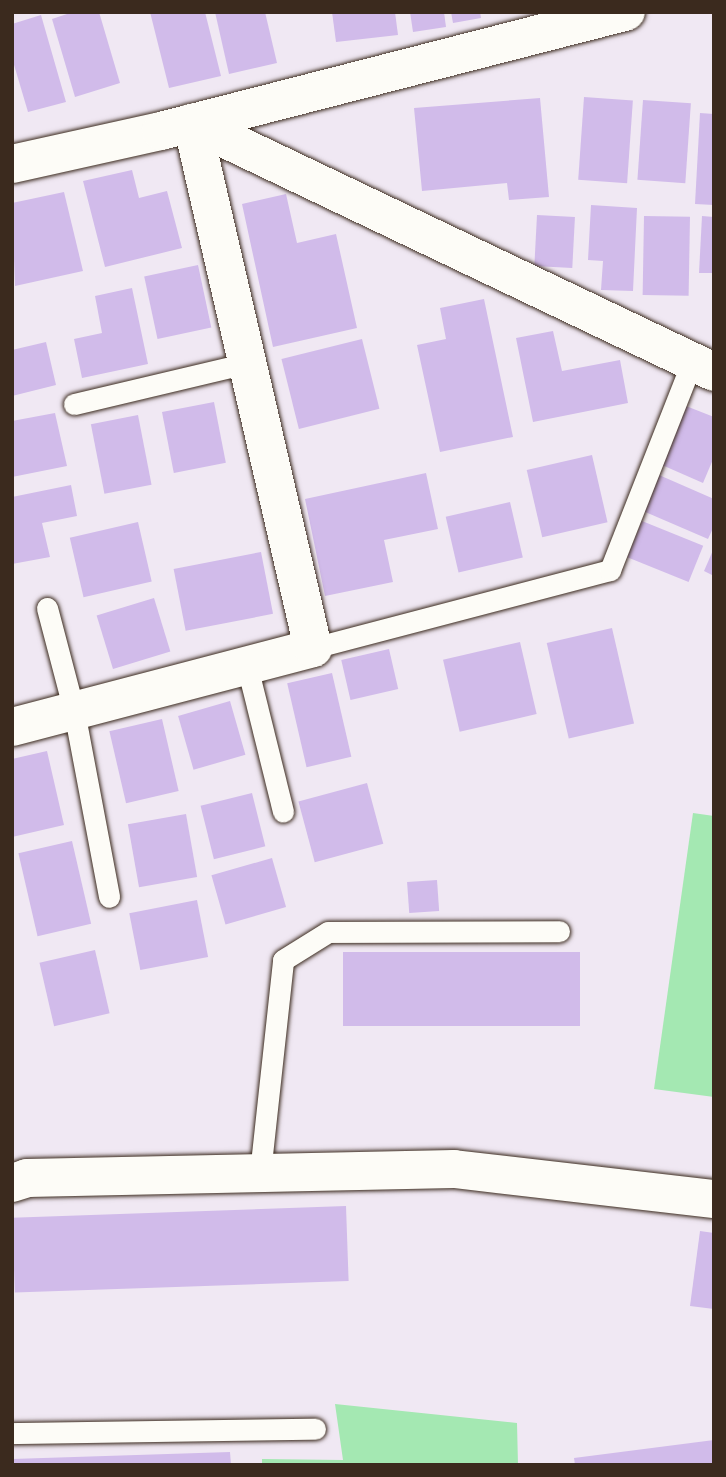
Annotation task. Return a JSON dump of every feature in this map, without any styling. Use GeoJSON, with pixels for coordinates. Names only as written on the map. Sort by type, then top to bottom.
{"type":"FeatureCollection","features":[{"type":"Feature","properties":{"kind":"street"},"geometry":{"type":"LineString","coordinates":[[14,158],[192,123],[626,12]]}},
{"type":"Feature","properties":{"kind":"street"},"geometry":{"type":"LineString","coordinates":[[12,727],[313,648],[192,123]]}},
{"type":"Feature","properties":{"kind":"street"},"geometry":{"type":"LineString","coordinates":[[192,123],[703,367]]}},
{"type":"Feature","properties":{"kind":"street"},"geometry":{"type":"LineString","coordinates":[[12,1183],[27,1178],[454,1169],[714,1199]]}},
{"type":"Feature","properties":{"kind":"lane"},"geometry":{"type":"LineString","coordinates":[[74,404],[247,363]]}},
{"type":"Feature","properties":{"kind":"lane"},"geometry":{"type":"LineString","coordinates":[[313,648],[610,570],[703,367]]}},
{"type":"Feature","properties":{"kind":"lane"},"geometry":{"type":"LineString","coordinates":[[47,608],[74,712],[108,897]]}},
{"type":"Feature","properties":{"kind":"lane"},"geometry":{"type":"LineString","coordinates":[[247,666],[283,812]]}},
{"type":"Feature","properties":{"kind":"lane"},"geometry":{"type":"LineString","coordinates":[[260,1173],[283,960],[328,932],[559,931]]}},
{"type":"Feature","properties":{"kind":"lane"},"geometry":{"type":"LineString","coordinates":[[12,1433],[315,1429]]}},
{"type":"Feature","properties":{"kind":"green space"},"geometry":{"type":"Polygon","coordinates":[[[693,813],[714,816],[714,1097],[654,1089],[693,813]]]}},
{"type":"Feature","properties":{"kind":"green space"},"geometry":{"type":"Polygon","coordinates":[[[335,1404],[517,1423],[518,1465],[262,1465],[262,1459],[343,1460],[335,1404]]]}},
{"type":"Feature","properties":{"kind":"building"},"geometry":{"type":"Polygon","coordinates":[[[73,12],[99,12],[120,83],[75,97],[52,19],[73,12]]]}},
{"type":"Feature","properties":{"kind":"building"},"geometry":{"type":"Polygon","coordinates":[[[150,12],[205,12],[221,76],[169,88],[150,12]]]}},
{"type":"Feature","properties":{"kind":"building"},"geometry":{"type":"Polygon","coordinates":[[[215,12],[265,12],[277,63],[229,74],[215,12]]]}},
{"type":"Feature","properties":{"kind":"building"},"geometry":{"type":"Polygon","coordinates":[[[332,12],[395,12],[398,35],[336,42],[332,12]]]}},
{"type":"Feature","properties":{"kind":"building"},"geometry":{"type":"Polygon","coordinates":[[[410,12],[444,12],[446,27],[413,32],[410,12]]]}},
{"type":"Feature","properties":{"kind":"building"},"geometry":{"type":"Polygon","coordinates":[[[451,12],[480,12],[481,18],[453,23],[451,12]]]}},
{"type":"Feature","properties":{"kind":"building"},"geometry":{"type":"Polygon","coordinates":[[[41,15],[66,102],[28,112],[12,58],[12,24],[41,15]]]}},
{"type":"Feature","properties":{"kind":"building"},"geometry":{"type":"Polygon","coordinates":[[[584,97],[633,100],[627,183],[578,180],[584,97]]]}},
{"type":"Feature","properties":{"kind":"building"},"geometry":{"type":"Polygon","coordinates":[[[540,98],[549,197],[509,200],[507,183],[422,191],[414,108],[540,98]]]}},
{"type":"Feature","properties":{"kind":"building"},"geometry":{"type":"Polygon","coordinates":[[[643,100],[691,103],[685,183],[637,180],[643,100]]]}},
{"type":"Feature","properties":{"kind":"building"},"geometry":{"type":"Polygon","coordinates":[[[700,113],[714,114],[714,205],[695,204],[700,113]]]}},
{"type":"Feature","properties":{"kind":"building"},"geometry":{"type":"Polygon","coordinates":[[[132,170],[139,198],[167,191],[182,248],[105,267],[83,181],[132,170]]]}},
{"type":"Feature","properties":{"kind":"building"},"geometry":{"type":"Polygon","coordinates":[[[64,192],[83,271],[15,286],[12,203],[64,192]]]}},
{"type":"Feature","properties":{"kind":"building"},"geometry":{"type":"Polygon","coordinates":[[[286,194],[297,243],[336,234],[357,328],[273,347],[242,204],[286,194]]]}},
{"type":"Feature","properties":{"kind":"building"},"geometry":{"type":"Polygon","coordinates":[[[591,205],[637,208],[633,291],[601,290],[603,261],[588,260],[591,205]]]}},
{"type":"Feature","properties":{"kind":"building"},"geometry":{"type":"Polygon","coordinates":[[[537,215],[575,217],[572,268],[534,266],[537,215]]]}},
{"type":"Feature","properties":{"kind":"building"},"geometry":{"type":"Polygon","coordinates":[[[644,216],[690,217],[689,296],[643,295],[644,216]]]}},
{"type":"Feature","properties":{"kind":"building"},"geometry":{"type":"Polygon","coordinates":[[[702,216],[714,217],[714,273],[699,273],[702,216]]]}},
{"type":"Feature","properties":{"kind":"building"},"geometry":{"type":"Polygon","coordinates":[[[198,265],[211,328],[158,339],[144,276],[198,265]]]}},
{"type":"Feature","properties":{"kind":"building"},"geometry":{"type":"Polygon","coordinates":[[[132,288],[148,364],[82,378],[74,339],[102,333],[95,296],[132,288]]]}},
{"type":"Feature","properties":{"kind":"building"},"geometry":{"type":"Polygon","coordinates":[[[484,299],[513,437],[440,452],[417,345],[446,339],[440,308],[484,299]]]}},
{"type":"Feature","properties":{"kind":"building"},"geometry":{"type":"Polygon","coordinates":[[[553,331],[562,371],[620,360],[628,403],[533,422],[516,338],[553,331]]]}},
{"type":"Feature","properties":{"kind":"building"},"geometry":{"type":"Polygon","coordinates":[[[362,339],[379,409],[299,429],[281,359],[362,339]]]}},
{"type":"Feature","properties":{"kind":"building"},"geometry":{"type":"Polygon","coordinates":[[[46,342],[56,385],[12,396],[12,350],[46,342]]]}},
{"type":"Feature","properties":{"kind":"building"},"geometry":{"type":"Polygon","coordinates":[[[214,402],[226,463],[174,473],[162,412],[214,402]]]}},
{"type":"Feature","properties":{"kind":"building"},"geometry":{"type":"Polygon","coordinates":[[[686,406],[714,417],[714,457],[703,483],[662,465],[686,406]]]}},
{"type":"Feature","properties":{"kind":"building"},"geometry":{"type":"Polygon","coordinates":[[[55,413],[67,466],[12,477],[12,421],[55,413]]]}},
{"type":"Feature","properties":{"kind":"building"},"geometry":{"type":"Polygon","coordinates":[[[138,415],[152,485],[104,494],[91,424],[138,415]]]}},
{"type":"Feature","properties":{"kind":"building"},"geometry":{"type":"Polygon","coordinates":[[[592,455],[608,522],[542,537],[527,470],[592,455]]]}},
{"type":"Feature","properties":{"kind":"building"},"geometry":{"type":"Polygon","coordinates":[[[426,473],[438,529],[384,540],[393,582],[325,596],[305,499],[426,473]]]}},
{"type":"Feature","properties":{"kind":"building"},"geometry":{"type":"Polygon","coordinates":[[[659,475],[714,499],[714,526],[708,539],[643,511],[659,475]]]}},
{"type":"Feature","properties":{"kind":"building"},"geometry":{"type":"Polygon","coordinates":[[[71,485],[77,516],[42,523],[50,557],[12,564],[12,497],[71,485]]]}},
{"type":"Feature","properties":{"kind":"building"},"geometry":{"type":"Polygon","coordinates":[[[510,502],[523,558],[459,572],[446,517],[510,502]]]}},
{"type":"Feature","properties":{"kind":"building"},"geometry":{"type":"Polygon","coordinates":[[[642,521],[703,546],[689,582],[627,557],[642,521]]]}},
{"type":"Feature","properties":{"kind":"building"},"geometry":{"type":"Polygon","coordinates":[[[138,522],[152,581],[84,597],[70,538],[138,522]]]}},
{"type":"Feature","properties":{"kind":"building"},"geometry":{"type":"Polygon","coordinates":[[[714,548],[714,576],[704,571],[714,548]]]}},
{"type":"Feature","properties":{"kind":"building"},"geometry":{"type":"Polygon","coordinates":[[[261,552],[273,614],[186,631],[174,569],[261,552]]]}},
{"type":"Feature","properties":{"kind":"building"},"geometry":{"type":"Polygon","coordinates":[[[154,598],[170,652],[113,669],[97,616],[154,598]]]}},
{"type":"Feature","properties":{"kind":"building"},"geometry":{"type":"Polygon","coordinates":[[[612,628],[634,723],[569,739],[547,643],[612,628]]]}},
{"type":"Feature","properties":{"kind":"building"},"geometry":{"type":"Polygon","coordinates":[[[520,642],[537,714],[460,732],[443,660],[520,642]]]}},
{"type":"Feature","properties":{"kind":"building"},"geometry":{"type":"Polygon","coordinates":[[[389,649],[398,689],[350,700],[341,660],[389,649]]]}},
{"type":"Feature","properties":{"kind":"building"},"geometry":{"type":"Polygon","coordinates":[[[332,673],[351,757],[307,767],[287,683],[332,673]]]}},
{"type":"Feature","properties":{"kind":"building"},"geometry":{"type":"Polygon","coordinates":[[[230,701],[245,755],[194,770],[178,716],[230,701]]]}},
{"type":"Feature","properties":{"kind":"building"},"geometry":{"type":"Polygon","coordinates":[[[162,719],[179,791],[126,803],[109,731],[162,719]]]}},
{"type":"Feature","properties":{"kind":"building"},"geometry":{"type":"Polygon","coordinates":[[[47,751],[64,825],[12,837],[12,759],[47,751]]]}},
{"type":"Feature","properties":{"kind":"building"},"geometry":{"type":"Polygon","coordinates":[[[367,783],[383,844],[315,862],[298,801],[367,783]]]}},
{"type":"Feature","properties":{"kind":"building"},"geometry":{"type":"Polygon","coordinates":[[[252,793],[265,846],[214,859],[201,806],[252,793]]]}},
{"type":"Feature","properties":{"kind":"building"},"geometry":{"type":"Polygon","coordinates":[[[186,814],[197,877],[139,887],[128,824],[186,814]]]}},
{"type":"Feature","properties":{"kind":"building"},"geometry":{"type":"Polygon","coordinates":[[[72,841],[91,924],[38,936],[18,853],[72,841]]]}},
{"type":"Feature","properties":{"kind":"building"},"geometry":{"type":"Polygon","coordinates":[[[272,858],[286,907],[225,924],[211,875],[272,858]]]}},
{"type":"Feature","properties":{"kind":"building"},"geometry":{"type":"Polygon","coordinates":[[[437,880],[439,911],[409,913],[407,882],[437,880]]]}},
{"type":"Feature","properties":{"kind":"building"},"geometry":{"type":"Polygon","coordinates":[[[197,900],[208,957],[140,970],[129,913],[197,900]]]}},
{"type":"Feature","properties":{"kind":"building"},"geometry":{"type":"Polygon","coordinates":[[[95,950],[110,1013],[54,1026],[39,963],[95,950]]]}},
{"type":"Feature","properties":{"kind":"building"},"geometry":{"type":"Polygon","coordinates":[[[343,952],[580,952],[580,1026],[343,1026],[343,952]]]}},
{"type":"Feature","properties":{"kind":"building"},"geometry":{"type":"Polygon","coordinates":[[[346,1206],[349,1281],[15,1293],[12,1218],[346,1206]]]}},
{"type":"Feature","properties":{"kind":"building"},"geometry":{"type":"Polygon","coordinates":[[[700,1231],[714,1233],[714,1309],[690,1306],[700,1231]]]}},
{"type":"Feature","properties":{"kind":"building"},"geometry":{"type":"Polygon","coordinates":[[[714,1440],[714,1465],[575,1465],[574,1458],[714,1440]]]}},
{"type":"Feature","properties":{"kind":"building"},"geometry":{"type":"Polygon","coordinates":[[[230,1452],[231,1465],[12,1465],[12,1459],[230,1452]]]}}]}
